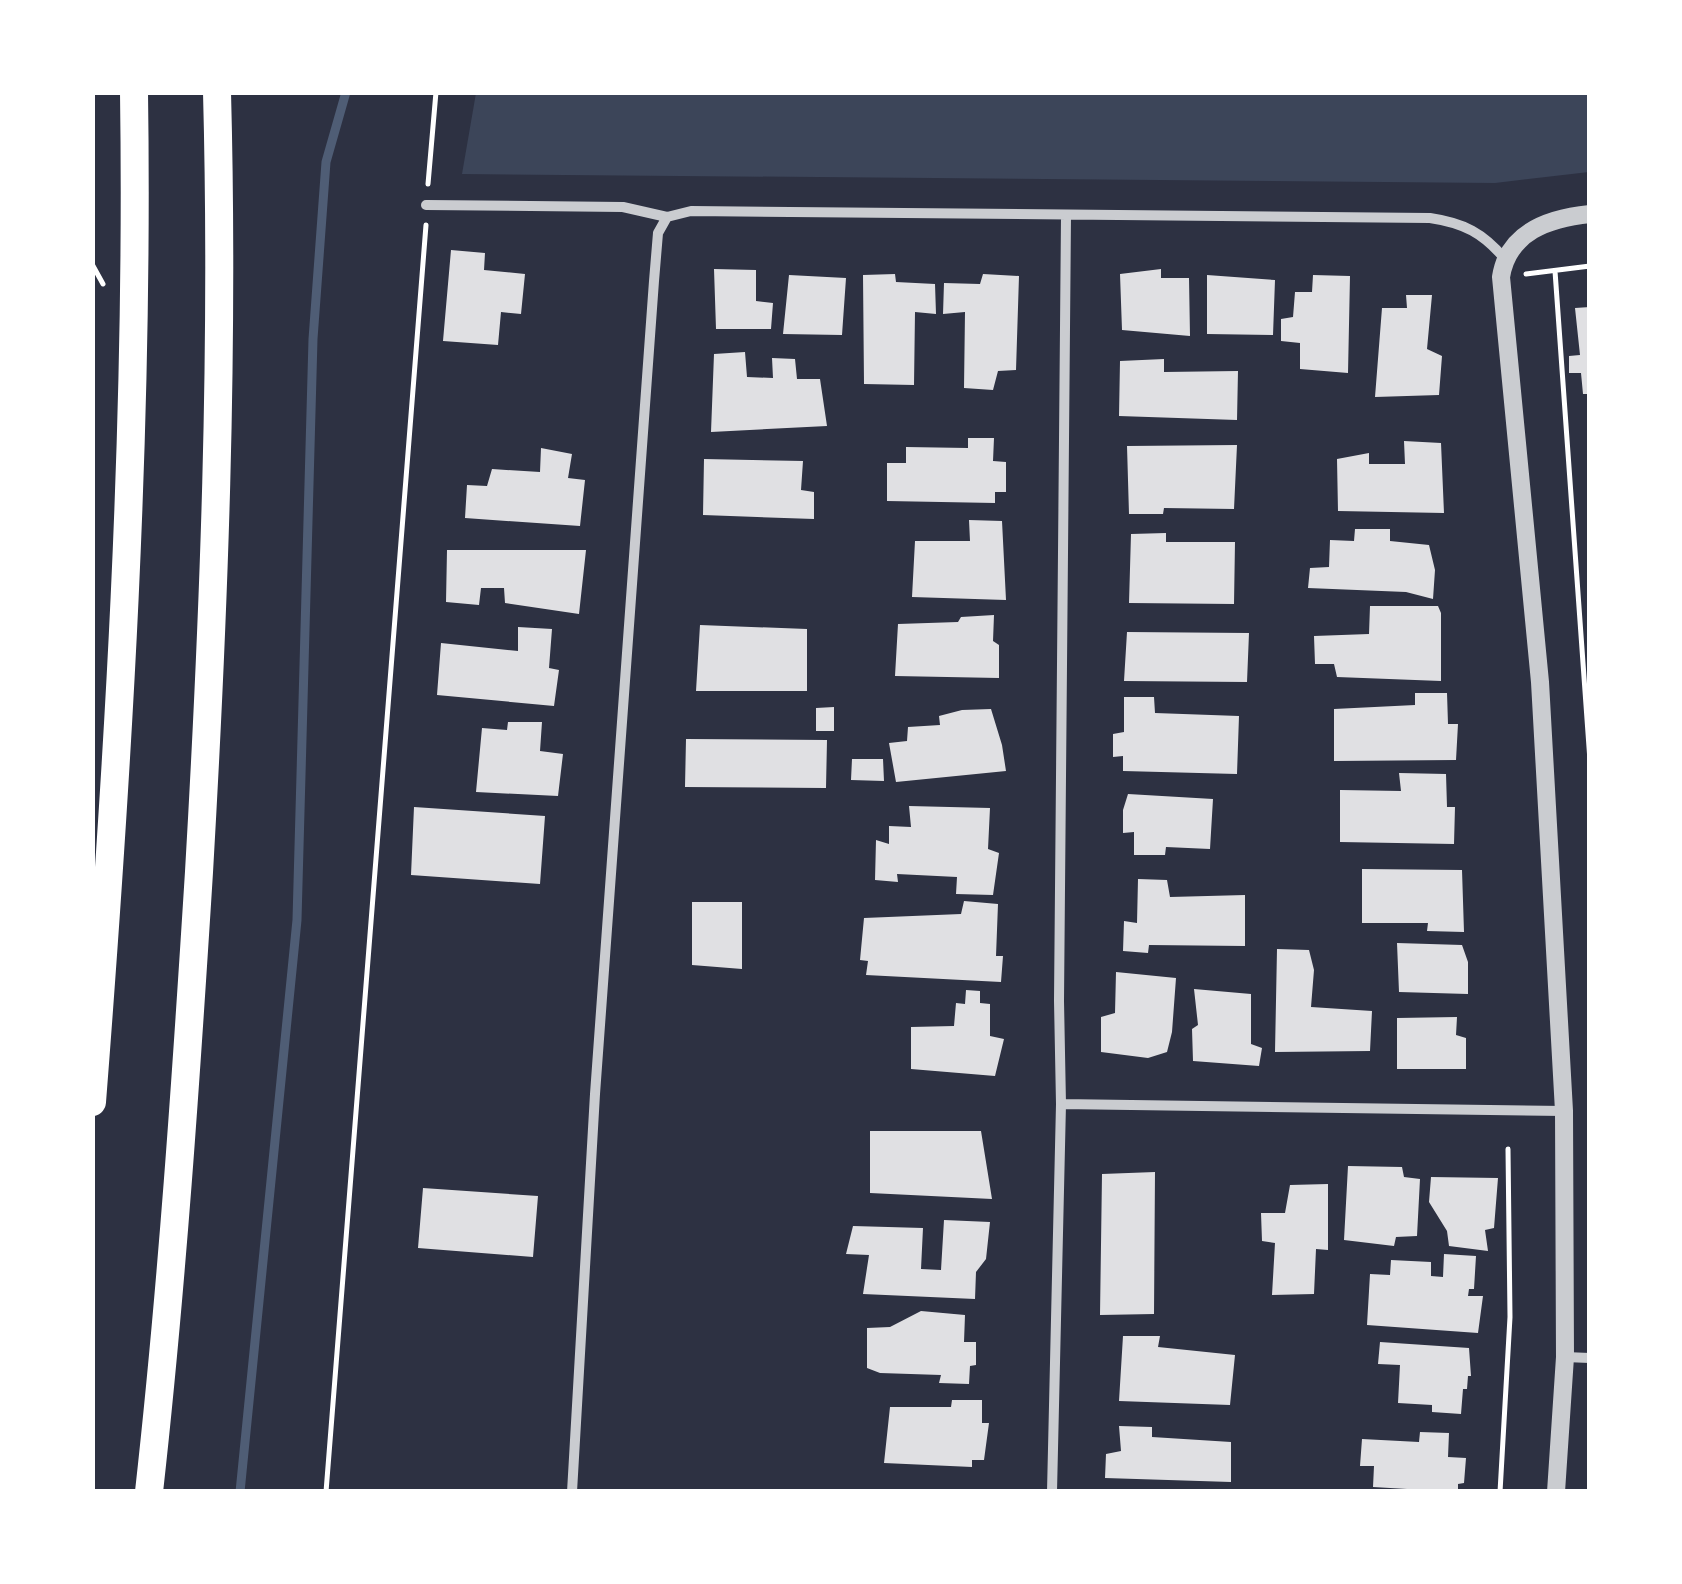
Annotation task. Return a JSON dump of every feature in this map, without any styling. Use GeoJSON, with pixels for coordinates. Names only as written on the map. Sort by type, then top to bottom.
{"type":"FeatureCollection","features":[{"type":"Feature","properties":{"kind":"highway"},"geometry":{"type":"LineString","coordinates":[[92,1102],[130,478],[136,213],[134,92]]}},
{"type":"Feature","properties":{"kind":"highway"},"geometry":{"type":"LineString","coordinates":[[149,1492],[184,1112],[206,750],[218,428],[217,92]]}},
{"type":"Feature","properties":{"kind":"street"},"geometry":{"type":"LineString","coordinates":[[426,204],[624,206],[667,217],[691,210],[1430,218],[1472,228],[1505,259]]}},
{"type":"Feature","properties":{"kind":"street"},"geometry":{"type":"LineString","coordinates":[[1556,1492],[1565,1357],[1564,1111],[1540,682],[1501,286],[1505,259],[1523,235],[1545,222],[1590,214]]}},
{"type":"Feature","properties":{"kind":"street"},"geometry":{"type":"LineString","coordinates":[[1052,1492],[1061,1104],[1066,216]]}},
{"type":"Feature","properties":{"kind":"street"},"geometry":{"type":"LineString","coordinates":[[572,1492],[595,1094],[655,265],[658,233],[667,217]]}},
{"type":"Feature","properties":{"kind":"street"},"geometry":{"type":"LineString","coordinates":[[1061,1104],[1564,1111]]}},
{"type":"Feature","properties":{"kind":"street"},"geometry":{"type":"LineString","coordinates":[[1565,1357],[1590,1358]]}},
{"type":"Feature","properties":{"kind":"path"},"geometry":{"type":"LineString","coordinates":[[326,1492],[436,92]]}},
{"type":"Feature","properties":{"kind":"path"},"geometry":{"type":"LineString","coordinates":[[1526,274],[1590,266]]}},
{"type":"Feature","properties":{"kind":"path"},"geometry":{"type":"LineString","coordinates":[[1555,270],[1590,761]]}},
{"type":"Feature","properties":{"kind":"path"},"geometry":{"type":"LineString","coordinates":[[1500,1492],[1510,1317],[1508,1148]]}},
{"type":"Feature","properties":{"kind":"shaded area"},"geometry":{"type":"Polygon","coordinates":[[[476,93],[1589,93],[1589,172],[1495,183],[462,174],[476,93]]]}},
{"type":"Feature","properties":{"kind":"building"},"geometry":{"type":"Polygon","coordinates":[[[451,250],[485,253],[484,270],[525,274],[521,314],[501,312],[498,345],[443,341],[451,250]]]}},
{"type":"Feature","properties":{"kind":"building"},"geometry":{"type":"Polygon","coordinates":[[[714,269],[756,270],[756,301],[773,303],[771,329],[716,329],[714,269]]]}},
{"type":"Feature","properties":{"kind":"building"},"geometry":{"type":"Polygon","coordinates":[[[1161,269],[1161,278],[1189,278],[1190,336],[1122,330],[1120,274],[1161,269]]]}},
{"type":"Feature","properties":{"kind":"building"},"geometry":{"type":"Polygon","coordinates":[[[895,274],[896,282],[935,284],[936,314],[915,312],[914,385],[864,384],[863,275],[895,274]]]}},
{"type":"Feature","properties":{"kind":"building"},"geometry":{"type":"Polygon","coordinates":[[[983,274],[1019,276],[1016,370],[998,371],[993,390],[964,388],[965,312],[943,314],[944,283],[980,284],[983,274]]]}},
{"type":"Feature","properties":{"kind":"building"},"geometry":{"type":"Polygon","coordinates":[[[789,275],[846,278],[842,335],[783,334],[789,275]]]}},
{"type":"Feature","properties":{"kind":"building"},"geometry":{"type":"Polygon","coordinates":[[[1207,275],[1275,280],[1273,335],[1207,334],[1207,275]]]}},
{"type":"Feature","properties":{"kind":"building"},"geometry":{"type":"Polygon","coordinates":[[[1313,275],[1350,276],[1348,373],[1300,369],[1300,343],[1281,341],[1281,319],[1293,317],[1295,292],[1312,292],[1313,275]]]}},
{"type":"Feature","properties":{"kind":"building"},"geometry":{"type":"Polygon","coordinates":[[[1406,295],[1432,295],[1427,349],[1442,356],[1439,395],[1375,397],[1382,308],[1407,308],[1406,295]]]}},
{"type":"Feature","properties":{"kind":"building"},"geometry":{"type":"Polygon","coordinates":[[[1590,307],[1590,394],[1583,394],[1581,373],[1569,373],[1569,356],[1580,355],[1575,308],[1590,307]]]}},
{"type":"Feature","properties":{"kind":"building"},"geometry":{"type":"Polygon","coordinates":[[[745,352],[747,377],[773,378],[772,358],[795,359],[797,379],[820,379],[827,426],[711,432],[714,354],[745,352]]]}},
{"type":"Feature","properties":{"kind":"building"},"geometry":{"type":"Polygon","coordinates":[[[1164,359],[1164,372],[1238,371],[1237,420],[1119,416],[1120,361],[1164,359]]]}},
{"type":"Feature","properties":{"kind":"building"},"geometry":{"type":"Polygon","coordinates":[[[968,438],[994,438],[993,461],[1006,462],[1006,492],[995,492],[995,503],[887,501],[887,463],[906,463],[906,447],[968,448],[968,438]]]}},
{"type":"Feature","properties":{"kind":"building"},"geometry":{"type":"Polygon","coordinates":[[[1404,441],[1441,443],[1444,513],[1338,511],[1337,459],[1369,453],[1369,464],[1405,464],[1404,441]]]}},
{"type":"Feature","properties":{"kind":"building"},"geometry":{"type":"Polygon","coordinates":[[[1237,445],[1234,509],[1164,508],[1163,514],[1129,514],[1127,446],[1237,445]]]}},
{"type":"Feature","properties":{"kind":"building"},"geometry":{"type":"Polygon","coordinates":[[[541,448],[572,454],[568,478],[585,480],[580,526],[465,518],[467,485],[487,486],[492,469],[540,472],[541,448]]]}},
{"type":"Feature","properties":{"kind":"building"},"geometry":{"type":"Polygon","coordinates":[[[704,459],[803,461],[801,490],[814,492],[814,519],[703,515],[704,459]]]}},
{"type":"Feature","properties":{"kind":"building"},"geometry":{"type":"Polygon","coordinates":[[[969,520],[1002,521],[1006,600],[912,597],[915,541],[970,541],[969,520]]]}},
{"type":"Feature","properties":{"kind":"building"},"geometry":{"type":"Polygon","coordinates":[[[1355,529],[1390,529],[1390,541],[1429,545],[1435,570],[1433,599],[1406,592],[1308,588],[1310,568],[1329,567],[1330,540],[1354,541],[1355,529]]]}},
{"type":"Feature","properties":{"kind":"building"},"geometry":{"type":"Polygon","coordinates":[[[1166,533],[1166,542],[1235,542],[1234,604],[1129,603],[1131,534],[1166,533]]]}},
{"type":"Feature","properties":{"kind":"building"},"geometry":{"type":"Polygon","coordinates":[[[447,550],[586,550],[579,614],[505,603],[504,588],[481,588],[479,605],[446,602],[447,550]]]}},
{"type":"Feature","properties":{"kind":"building"},"geometry":{"type":"Polygon","coordinates":[[[1370,606],[1438,606],[1441,681],[1337,677],[1334,664],[1315,664],[1314,636],[1369,634],[1370,606]]]}},
{"type":"Feature","properties":{"kind":"building"},"geometry":{"type":"Polygon","coordinates":[[[994,615],[993,641],[999,645],[999,678],[895,676],[898,624],[958,622],[961,617],[994,615]]]}},
{"type":"Feature","properties":{"kind":"building"},"geometry":{"type":"Polygon","coordinates":[[[700,625],[807,629],[807,691],[696,691],[700,625]]]}},
{"type":"Feature","properties":{"kind":"building"},"geometry":{"type":"Polygon","coordinates":[[[518,627],[552,629],[549,668],[559,670],[554,706],[437,695],[441,643],[518,651],[518,627]]]}},
{"type":"Feature","properties":{"kind":"building"},"geometry":{"type":"Polygon","coordinates":[[[1127,632],[1249,633],[1247,682],[1124,681],[1127,632]]]}},
{"type":"Feature","properties":{"kind":"building"},"geometry":{"type":"Polygon","coordinates":[[[1415,693],[1447,693],[1448,724],[1458,724],[1456,760],[1334,761],[1334,709],[1415,705],[1415,693]]]}},
{"type":"Feature","properties":{"kind":"building"},"geometry":{"type":"Polygon","coordinates":[[[1124,697],[1154,697],[1155,713],[1239,716],[1237,774],[1123,771],[1123,756],[1113,757],[1113,734],[1124,732],[1124,697]]]}},
{"type":"Feature","properties":{"kind":"building"},"geometry":{"type":"Polygon","coordinates":[[[834,707],[834,731],[816,731],[816,708],[834,707]]]}},
{"type":"Feature","properties":{"kind":"building"},"geometry":{"type":"Polygon","coordinates":[[[991,709],[1006,771],[896,782],[889,743],[907,741],[908,727],[940,725],[939,716],[962,710],[991,709]]]}},
{"type":"Feature","properties":{"kind":"building"},"geometry":{"type":"Polygon","coordinates":[[[508,722],[542,722],[540,751],[563,754],[558,796],[476,792],[482,728],[507,730],[508,722]]]}},
{"type":"Feature","properties":{"kind":"building"},"geometry":{"type":"Polygon","coordinates":[[[686,739],[827,740],[826,788],[685,787],[686,739]]]}},
{"type":"Feature","properties":{"kind":"building"},"geometry":{"type":"Polygon","coordinates":[[[852,759],[883,759],[884,781],[851,780],[852,759]]]}},
{"type":"Feature","properties":{"kind":"building"},"geometry":{"type":"Polygon","coordinates":[[[1399,773],[1446,774],[1447,807],[1455,807],[1454,844],[1340,842],[1340,790],[1401,791],[1399,773]]]}},
{"type":"Feature","properties":{"kind":"building"},"geometry":{"type":"Polygon","coordinates":[[[1128,794],[1213,799],[1210,849],[1166,847],[1165,855],[1134,855],[1134,832],[1123,833],[1128,794]]]}},
{"type":"Feature","properties":{"kind":"building"},"geometry":{"type":"Polygon","coordinates":[[[909,806],[990,808],[988,849],[999,853],[993,895],[956,894],[957,877],[897,874],[898,882],[875,880],[876,840],[889,844],[889,826],[911,827],[909,806]]]}},
{"type":"Feature","properties":{"kind":"building"},"geometry":{"type":"Polygon","coordinates":[[[414,807],[545,816],[540,884],[411,875],[414,807]]]}},
{"type":"Feature","properties":{"kind":"building"},"geometry":{"type":"Polygon","coordinates":[[[1362,869],[1462,870],[1464,932],[1427,931],[1428,923],[1362,923],[1362,869]]]}},
{"type":"Feature","properties":{"kind":"building"},"geometry":{"type":"Polygon","coordinates":[[[1138,879],[1167,880],[1170,897],[1245,895],[1245,946],[1149,945],[1148,953],[1123,951],[1124,921],[1137,923],[1138,879]]]}},
{"type":"Feature","properties":{"kind":"building"},"geometry":{"type":"Polygon","coordinates":[[[964,901],[998,904],[996,956],[1003,956],[1001,982],[866,975],[868,961],[860,960],[864,918],[961,914],[964,901]]]}},
{"type":"Feature","properties":{"kind":"building"},"geometry":{"type":"Polygon","coordinates":[[[692,902],[742,902],[742,969],[692,965],[692,902]]]}},
{"type":"Feature","properties":{"kind":"building"},"geometry":{"type":"Polygon","coordinates":[[[1397,943],[1462,945],[1468,962],[1468,994],[1399,992],[1397,943]]]}},
{"type":"Feature","properties":{"kind":"building"},"geometry":{"type":"Polygon","coordinates":[[[1277,949],[1309,950],[1314,970],[1311,1007],[1372,1011],[1370,1051],[1275,1052],[1277,949]]]}},
{"type":"Feature","properties":{"kind":"building"},"geometry":{"type":"Polygon","coordinates":[[[1116,972],[1176,978],[1167,1052],[1148,1058],[1101,1052],[1101,1017],[1115,1013],[1116,972]]]}},
{"type":"Feature","properties":{"kind":"building"},"geometry":{"type":"Polygon","coordinates":[[[1194,989],[1251,994],[1251,1044],[1262,1048],[1259,1066],[1193,1061],[1192,1029],[1198,1025],[1194,989]]]}},
{"type":"Feature","properties":{"kind":"building"},"geometry":{"type":"Polygon","coordinates":[[[966,990],[980,991],[980,1003],[990,1004],[990,1036],[1004,1039],[995,1076],[911,1069],[911,1027],[954,1026],[956,1003],[965,1004],[966,990]]]}},
{"type":"Feature","properties":{"kind":"building"},"geometry":{"type":"Polygon","coordinates":[[[1457,1017],[1456,1035],[1466,1038],[1466,1069],[1397,1069],[1397,1018],[1457,1017]]]}},
{"type":"Feature","properties":{"kind":"building"},"geometry":{"type":"Polygon","coordinates":[[[870,1131],[981,1131],[992,1199],[870,1193],[870,1131]]]}},
{"type":"Feature","properties":{"kind":"building"},"geometry":{"type":"Polygon","coordinates":[[[1348,1166],[1402,1167],[1404,1177],[1420,1179],[1417,1236],[1396,1237],[1394,1246],[1344,1240],[1348,1166]]]}},
{"type":"Feature","properties":{"kind":"building"},"geometry":{"type":"Polygon","coordinates":[[[1155,1172],[1154,1314],[1100,1315],[1102,1174],[1155,1172]]]}},
{"type":"Feature","properties":{"kind":"building"},"geometry":{"type":"Polygon","coordinates":[[[1431,1177],[1498,1178],[1494,1228],[1485,1230],[1488,1251],[1449,1246],[1447,1231],[1429,1202],[1431,1177]]]}},
{"type":"Feature","properties":{"kind":"building"},"geometry":{"type":"Polygon","coordinates":[[[1328,1184],[1328,1250],[1316,1249],[1314,1294],[1272,1295],[1275,1243],[1262,1241],[1261,1213],[1285,1213],[1290,1185],[1328,1184]]]}},
{"type":"Feature","properties":{"kind":"building"},"geometry":{"type":"Polygon","coordinates":[[[423,1188],[538,1196],[533,1257],[418,1248],[423,1188]]]}},
{"type":"Feature","properties":{"kind":"building"},"geometry":{"type":"Polygon","coordinates":[[[944,1220],[990,1222],[986,1259],[976,1272],[975,1299],[863,1294],[869,1255],[846,1254],[853,1226],[923,1228],[921,1269],[941,1270],[944,1220]]]}},
{"type":"Feature","properties":{"kind":"building"},"geometry":{"type":"Polygon","coordinates":[[[1444,1254],[1476,1256],[1474,1289],[1469,1289],[1468,1296],[1483,1296],[1478,1333],[1367,1325],[1370,1274],[1390,1275],[1391,1260],[1431,1262],[1431,1276],[1443,1277],[1444,1254]]]}},
{"type":"Feature","properties":{"kind":"building"},"geometry":{"type":"Polygon","coordinates":[[[921,1311],[965,1315],[964,1342],[976,1342],[976,1365],[970,1366],[969,1384],[939,1383],[941,1375],[880,1373],[867,1368],[867,1328],[890,1327],[921,1311]]]}},
{"type":"Feature","properties":{"kind":"building"},"geometry":{"type":"Polygon","coordinates":[[[1123,1336],[1160,1336],[1158,1347],[1235,1355],[1230,1405],[1119,1401],[1123,1336]]]}},
{"type":"Feature","properties":{"kind":"building"},"geometry":{"type":"Polygon","coordinates":[[[1380,1342],[1469,1348],[1471,1376],[1467,1389],[1463,1389],[1461,1414],[1432,1412],[1432,1405],[1398,1403],[1400,1365],[1378,1364],[1380,1342]]]}},
{"type":"Feature","properties":{"kind":"building"},"geometry":{"type":"Polygon","coordinates":[[[952,1400],[982,1400],[982,1423],[989,1423],[984,1460],[972,1460],[972,1467],[884,1463],[890,1407],[951,1407],[952,1400]]]}},
{"type":"Feature","properties":{"kind":"building"},"geometry":{"type":"Polygon","coordinates":[[[1119,1426],[1152,1427],[1152,1437],[1231,1442],[1231,1482],[1105,1478],[1106,1454],[1121,1451],[1119,1426]]]}},
{"type":"Feature","properties":{"kind":"building"},"geometry":{"type":"Polygon","coordinates":[[[1420,1432],[1449,1433],[1448,1457],[1466,1458],[1464,1483],[1458,1484],[1458,1492],[1373,1487],[1374,1466],[1360,1466],[1362,1439],[1419,1442],[1420,1432]]]}},
{"type":"Feature","properties":{"kind":"waterway"},"geometry":{"type":"LineString","coordinates":[[240,1492],[297,920],[313,339],[326,162],[346,92]]}}]}
